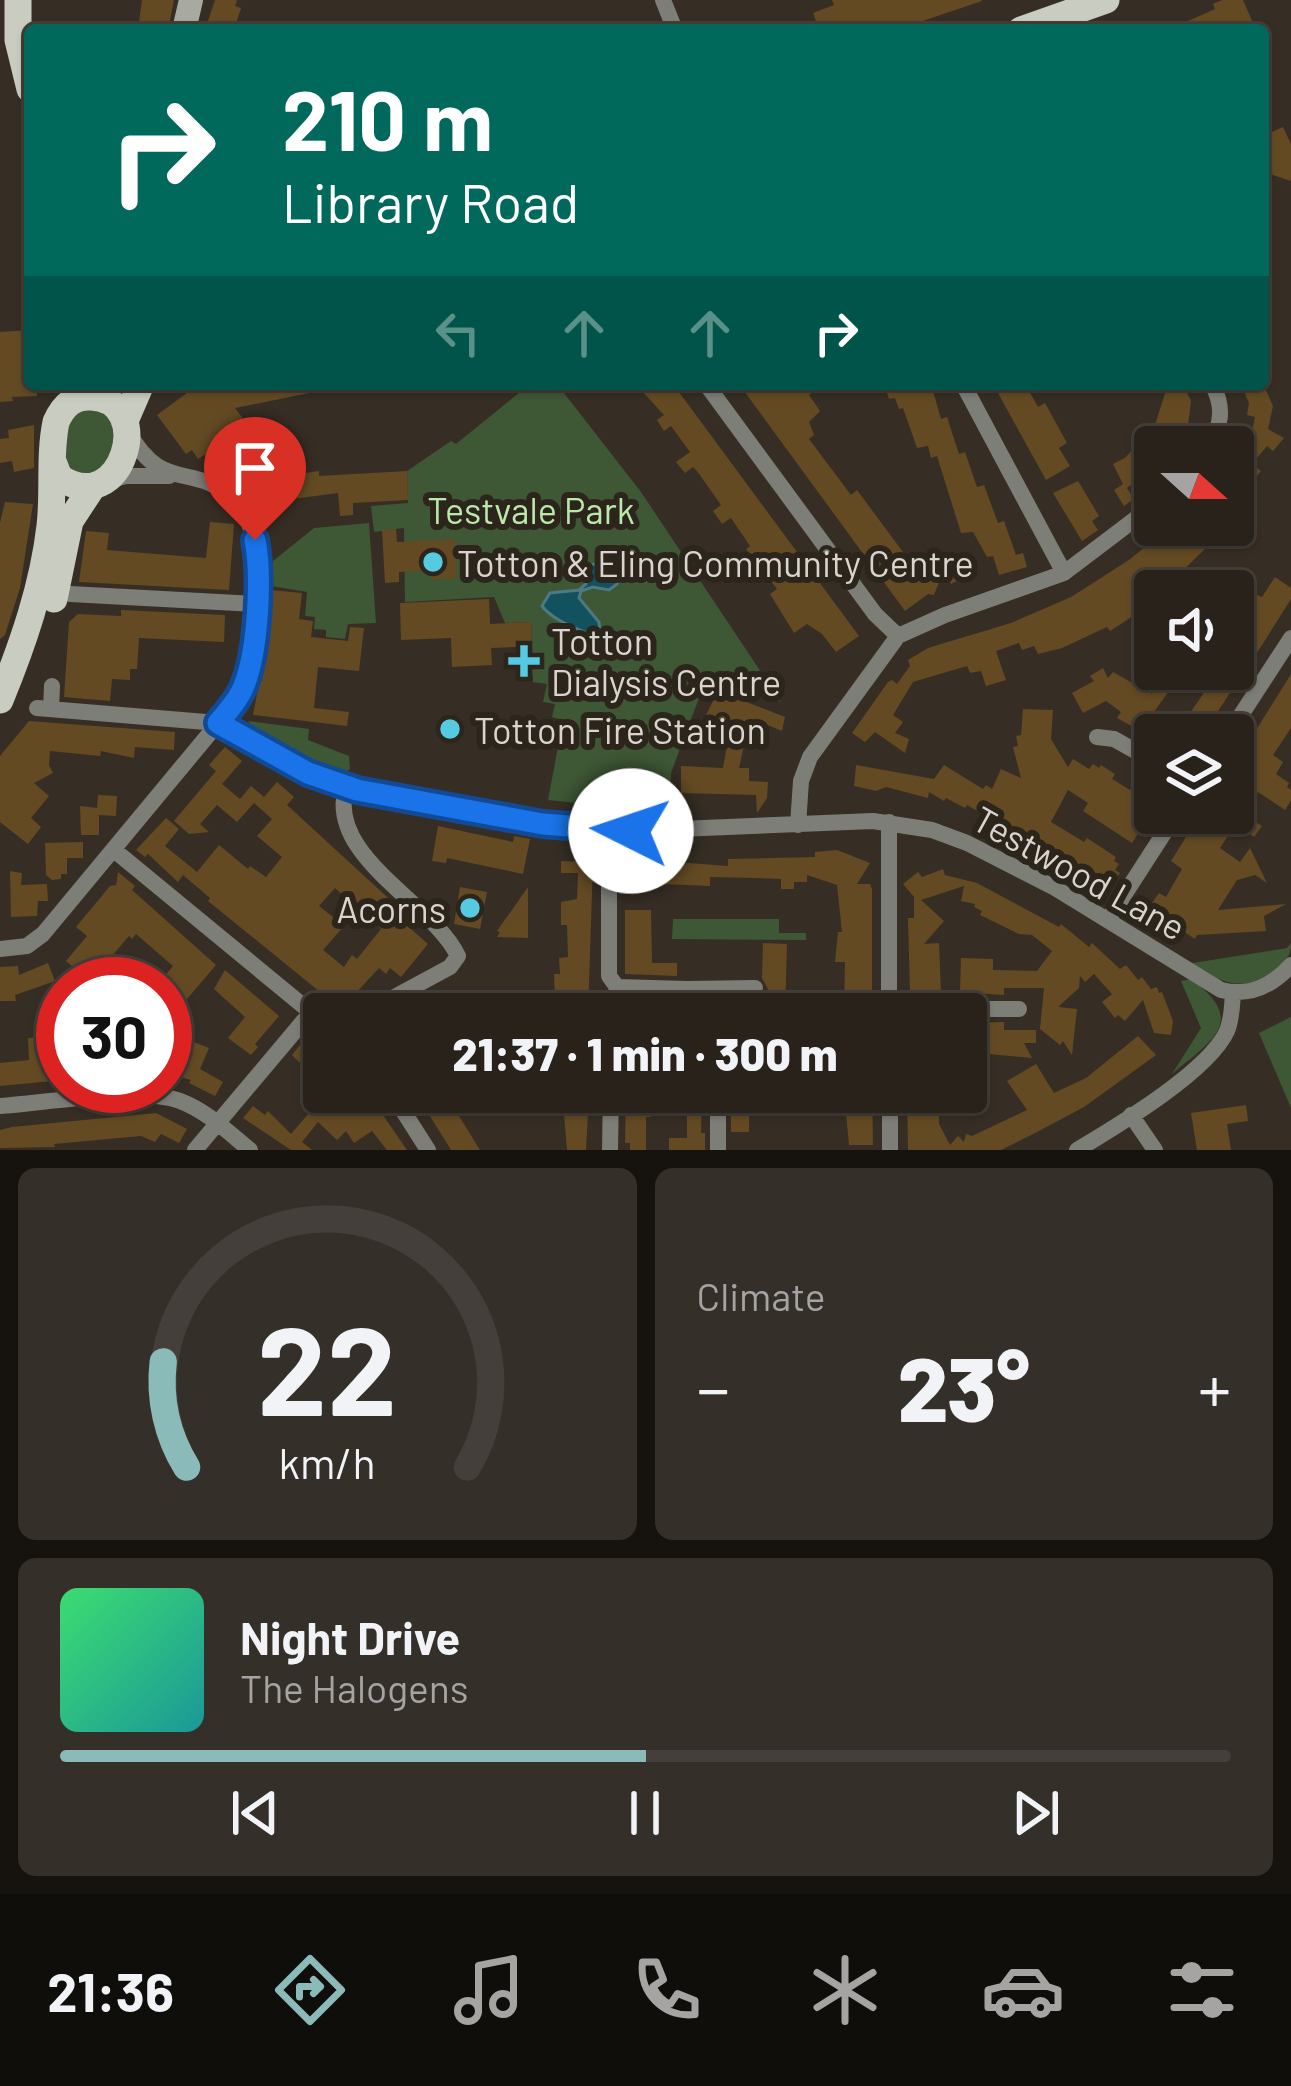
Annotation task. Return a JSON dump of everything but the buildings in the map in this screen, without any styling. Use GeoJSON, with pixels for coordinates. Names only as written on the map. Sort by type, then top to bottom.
{"type":"FeatureCollection","features":[{"type":"Feature","properties":{"kind":"main road"},"geometry":{"type":"LineString","coordinates":[[17,0],[24,64]]}},
{"type":"Feature","properties":{"kind":"main road"},"geometry":{"type":"LineString","coordinates":[[1055,24],[1101,1]]}},
{"type":"Feature","properties":{"kind":"main road"},"geometry":{"type":"LineString","coordinates":[[0,8],[18,40]]}},
{"type":"Feature","properties":{"kind":"main road"},"geometry":{"type":"LineString","coordinates":[[0,700],[43,569],[54,464],[55,390]]}},
{"type":"Feature","properties":{"kind":"main road"},"geometry":{"type":"LineString","coordinates":[[0,721],[16,698],[49,616],[74,509],[122,462],[126,425],[137,390]]}},
{"type":"Feature","properties":{"kind":"main road"},"geometry":{"type":"LineString","coordinates":[[54,431],[69,403],[90,393],[117,408],[126,425]]}},
{"type":"Feature","properties":{"kind":"main road"},"geometry":{"type":"LineString","coordinates":[[54,464],[63,481],[76,487],[98,484]]}},
{"type":"Feature","properties":{"kind":"street"},"geometry":{"type":"LineString","coordinates":[[710,390],[874,614],[898,636]]}},
{"type":"Feature","properties":{"kind":"street"},"geometry":{"type":"LineString","coordinates":[[966,390],[1064,573]]}},
{"type":"Feature","properties":{"kind":"street"},"geometry":{"type":"LineString","coordinates":[[1216,390],[1222,403],[1218,426]]}},
{"type":"Feature","properties":{"kind":"street"},"geometry":{"type":"LineString","coordinates":[[0,949],[34,942],[244,687],[256,604],[257,548],[245,512],[222,490],[147,460],[126,425]]}},
{"type":"Feature","properties":{"kind":"street"},"geometry":{"type":"LineString","coordinates":[[98,484],[126,476],[182,477]]}},
{"type":"Feature","properties":{"kind":"street"},"geometry":{"type":"LineString","coordinates":[[798,825],[806,766],[898,636],[1064,573],[1134,520]]}},
{"type":"Feature","properties":{"kind":"street"},"geometry":{"type":"LineString","coordinates":[[70,594],[256,604]]}},
{"type":"Feature","properties":{"kind":"street"},"geometry":{"type":"LineString","coordinates":[[1242,714],[1291,638]]}},
{"type":"Feature","properties":{"kind":"street","name":"Testwood Lane"},"geometry":{"type":"LineString","coordinates":[[52,686],[44,708],[218,723],[296,767],[346,787],[524,821],[609,831],[889,822],[932,830],[968,843],[1108,920],[1208,983],[1233,993]]}},
{"type":"Feature","properties":{"kind":"street"},"geometry":{"type":"LineString","coordinates":[[1097,737],[1114,739],[1134,750]]}},
{"type":"Feature","properties":{"kind":"street"},"geometry":{"type":"LineString","coordinates":[[346,787],[343,811],[356,842],[458,956],[445,970],[402,993]]}},
{"type":"Feature","properties":{"kind":"street"},"geometry":{"type":"LineString","coordinates":[[889,822],[889,993]]}},
{"type":"Feature","properties":{"kind":"street"},"geometry":{"type":"LineString","coordinates":[[609,831],[609,976],[616,993]]}},
{"type":"Feature","properties":{"kind":"street"},"geometry":{"type":"LineString","coordinates":[[1108,920],[1163,834]]}},
{"type":"Feature","properties":{"kind":"street"},"geometry":{"type":"LineString","coordinates":[[114,850],[303,1006]]}},
{"type":"Feature","properties":{"kind":"street"},"geometry":{"type":"LineString","coordinates":[[1077,1150],[1131,1115],[1219,1045],[1229,1025],[1233,993],[1258,989],[1291,965]]}},
{"type":"Feature","properties":{"kind":"street"},"geometry":{"type":"LineString","coordinates":[[617,987],[755,988]]}},
{"type":"Feature","properties":{"kind":"street"},"geometry":{"type":"LineString","coordinates":[[687,989],[687,993]]}},
{"type":"Feature","properties":{"kind":"street"},"geometry":{"type":"LineString","coordinates":[[987,1010],[1019,1009]]}},
{"type":"Feature","properties":{"kind":"street"},"geometry":{"type":"LineString","coordinates":[[195,1150],[303,1033]]}},
{"type":"Feature","properties":{"kind":"street"},"geometry":{"type":"LineString","coordinates":[[0,1106],[157,1096],[182,1101],[250,1150]]}},
{"type":"Feature","properties":{"kind":"street"},"geometry":{"type":"LineString","coordinates":[[405,1113],[428,1150]]}},
{"type":"Feature","properties":{"kind":"street"},"geometry":{"type":"LineString","coordinates":[[610,1150],[611,1113]]}},
{"type":"Feature","properties":{"kind":"street"},"geometry":{"type":"LineString","coordinates":[[718,1113],[718,1150]]}},
{"type":"Feature","properties":{"kind":"street"},"geometry":{"type":"LineString","coordinates":[[890,1113],[890,1150]]}},
{"type":"Feature","properties":{"kind":"street"},"geometry":{"type":"LineString","coordinates":[[1131,1115],[1155,1150]]}},
{"type":"Feature","properties":{"kind":"green space","name":"Testvale Park"},"geometry":{"type":"Polygon","coordinates":[[[523,390],[562,390],[641,492],[781,702],[727,672],[702,690],[671,773],[670,808],[645,810],[548,800],[563,720],[552,717],[555,704],[543,702],[547,684],[533,682],[531,622],[505,623],[494,597],[405,602],[404,528],[374,532],[371,506],[408,503],[407,471],[451,441],[456,444],[523,390]]]}},
{"type":"Feature","properties":{"kind":"green space"},"geometry":{"type":"Polygon","coordinates":[[[85,406],[112,418],[115,457],[88,479],[64,469],[64,421],[85,406]]]}},
{"type":"Feature","properties":{"kind":"green space"},"geometry":{"type":"Polygon","coordinates":[[[369,523],[376,623],[348,624],[345,639],[326,637],[326,630],[314,629],[315,617],[305,616],[307,592],[271,586],[273,561],[314,528],[369,523]]]}},
{"type":"Feature","properties":{"kind":"green space"},"geometry":{"type":"Polygon","coordinates":[[[248,721],[309,729],[308,740],[349,756],[350,769],[343,774],[291,755],[266,740],[248,721]]]}},
{"type":"Feature","properties":{"kind":"green space"},"geometry":{"type":"Polygon","coordinates":[[[673,919],[779,919],[779,933],[806,933],[806,940],[672,939],[673,919]]]}},
{"type":"Feature","properties":{"kind":"green space"},"geometry":{"type":"Polygon","coordinates":[[[1291,943],[1283,962],[1254,982],[1232,983],[1186,964],[1287,948],[1291,943]]]}},
{"type":"Feature","properties":{"kind":"green space"},"geometry":{"type":"Polygon","coordinates":[[[1191,979],[1218,1007],[1221,1019],[1211,1040],[1172,1074],[1201,1028],[1181,981],[1191,979]]]}},
{"type":"Feature","properties":{"kind":"green space"},"geometry":{"type":"Polygon","coordinates":[[[1291,1017],[1291,1108],[1259,1033],[1291,1017]]]}},
{"type":"Feature","properties":{"kind":"water"},"geometry":{"type":"Polygon","coordinates":[[[610,556],[619,568],[617,584],[609,590],[581,591],[579,598],[599,622],[600,635],[567,624],[542,606],[550,593],[579,590],[586,584],[587,566],[608,561],[610,556]]]}},
{"type":"Feature","properties":{"kind":"place","name":"Totton & Eling Community Centre"},"geometry":{"type":"Point","coordinates":[433,562]}},
{"type":"Feature","properties":{"kind":"place","name":"Totton Dialysis Centre"},"geometry":{"type":"Point","coordinates":[524,661]}},
{"type":"Feature","properties":{"kind":"place","name":"Totton Fire Station"},"geometry":{"type":"Point","coordinates":[450,729]}},
{"type":"Feature","properties":{"kind":"place","name":"Acorns"},"geometry":{"type":"Point","coordinates":[470,908]}},
{"type":"Feature","properties":{"kind":"route"},"geometry":{"type":"LineString","coordinates":[[255,540],[257,582],[249,670],[240,695],[218,723],[308,773],[357,790],[543,824],[631,831]]}}]}
